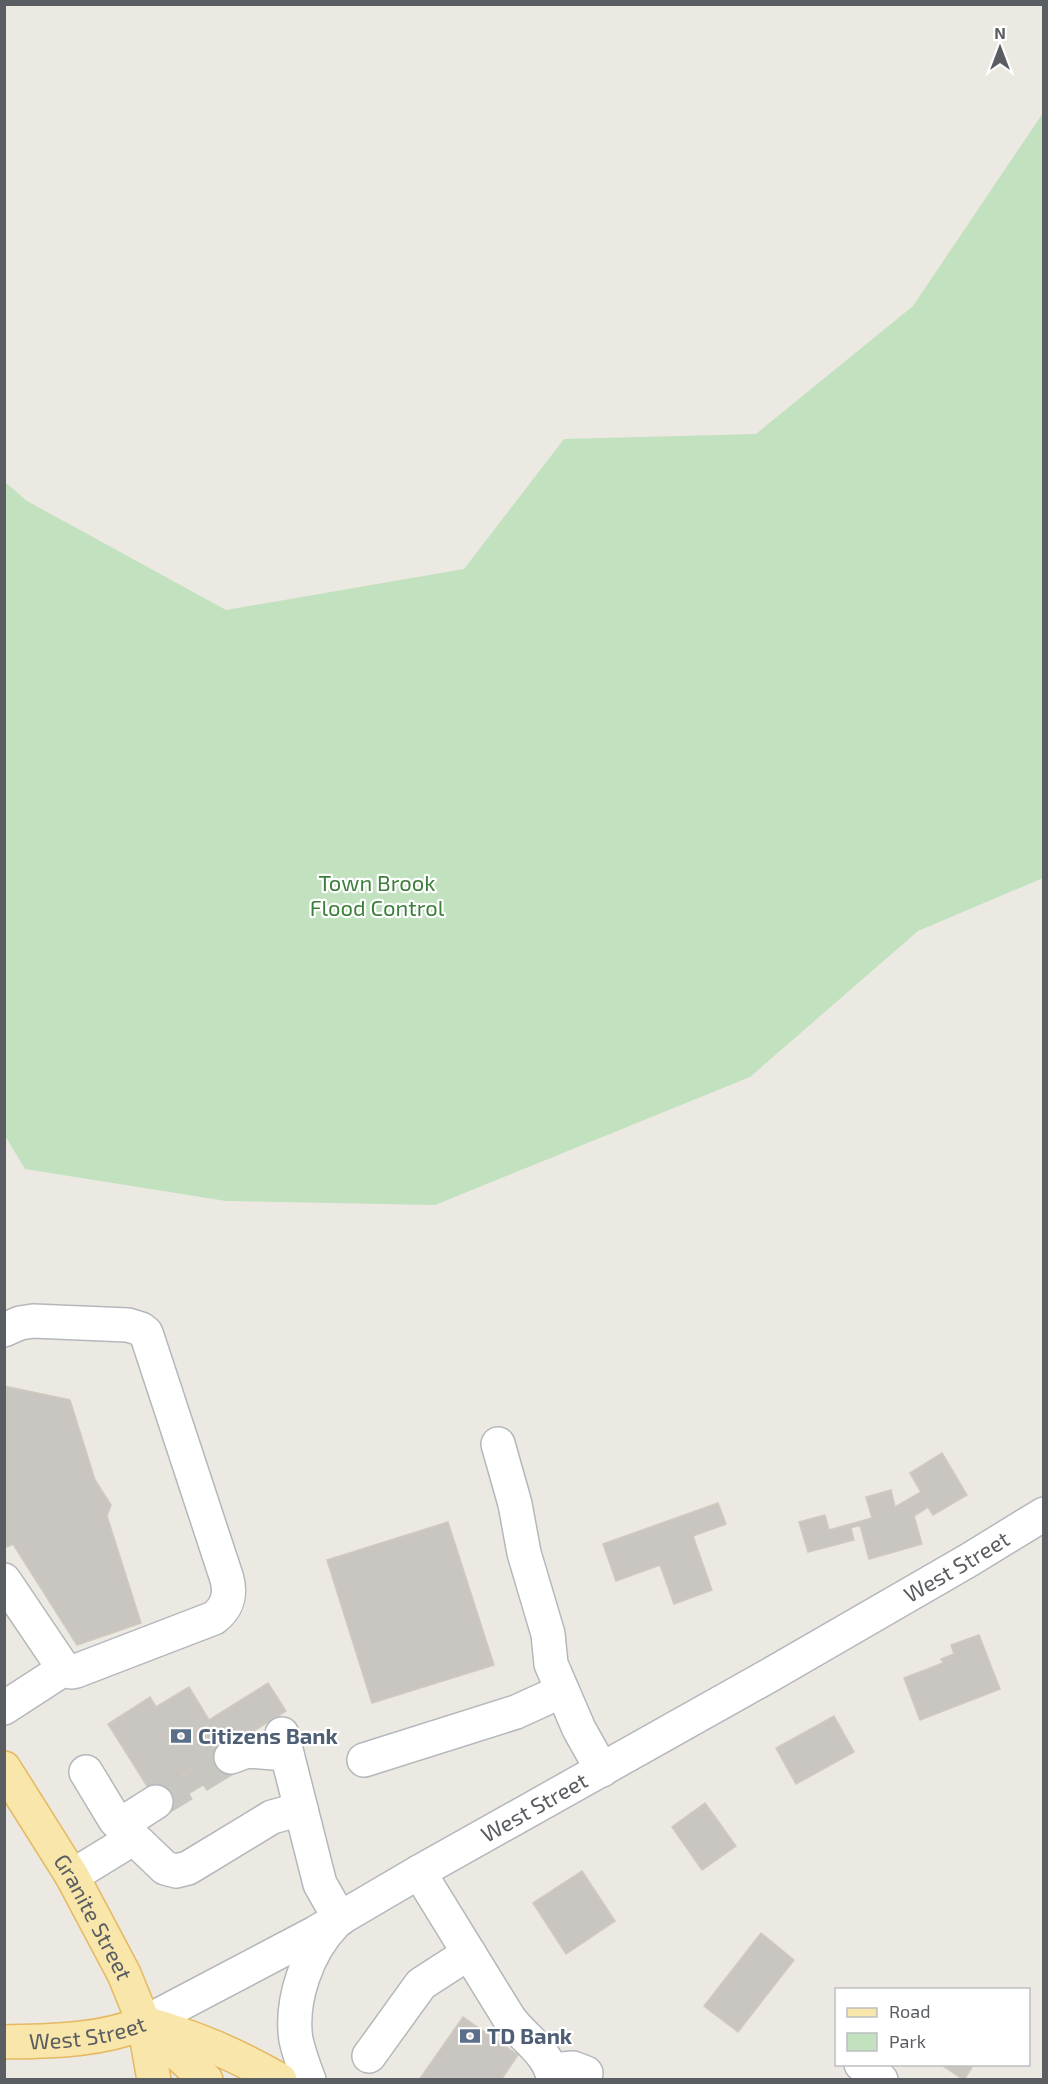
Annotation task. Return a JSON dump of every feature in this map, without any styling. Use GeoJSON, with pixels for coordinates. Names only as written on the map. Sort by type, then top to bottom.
{"type":"FeatureCollection","features":[{"type":"Feature","properties":{"kind":"main road","name":"Granite Street"},"geometry":{"type":"LineString","coordinates":[[4,1768],[72,1876],[124,1974],[144,2023],[154,2079]]}},
{"type":"Feature","properties":{"kind":"main road","name":"West Street"},"geometry":{"type":"LineString","coordinates":[[4,2042],[64,2041],[114,2033],[144,2023]]}},
{"type":"Feature","properties":{"kind":"main road"},"geometry":{"type":"LineString","coordinates":[[144,2023],[206,2079]]}},
{"type":"Feature","properties":{"kind":"main road"},"geometry":{"type":"LineString","coordinates":[[144,2023],[185,2034],[222,2049],[280,2079]]}},
{"type":"Feature","properties":{"kind":"street"},"geometry":{"type":"LineString","coordinates":[[4,1330],[33,1321],[128,1325],[146,1333],[229,1586],[226,1604],[214,1618],[71,1672],[64,1669],[4,1580]]}},
{"type":"Feature","properties":{"kind":"street"},"geometry":{"type":"LineString","coordinates":[[498,1444],[515,1504],[524,1553],[548,1634],[551,1664],[579,1729],[602,1770]]}},
{"type":"Feature","properties":{"kind":"street","name":"West Street"},"geometry":{"type":"LineString","coordinates":[[144,2023],[340,1919],[419,1872],[770,1676],[1044,1514]]}},
{"type":"Feature","properties":{"kind":"street"},"geometry":{"type":"LineString","coordinates":[[4,1708],[64,1669]]}},
{"type":"Feature","properties":{"kind":"street"},"geometry":{"type":"LineString","coordinates":[[364,1760],[516,1712],[562,1691]]}},
{"type":"Feature","properties":{"kind":"street"},"geometry":{"type":"LineString","coordinates":[[231,1757],[247,1751],[285,1744],[320,1884],[340,1919],[329,1929],[312,1956],[299,1994],[296,2039],[309,2079]]}},
{"type":"Feature","properties":{"kind":"street"},"geometry":{"type":"LineString","coordinates":[[86,1772],[127,1831],[165,1868],[171,1870],[183,1870],[272,1817],[301,1809]]}},
{"type":"Feature","properties":{"kind":"street"},"geometry":{"type":"LineString","coordinates":[[72,1876],[127,1831],[156,1802]]}},
{"type":"Feature","properties":{"kind":"street"},"geometry":{"type":"LineString","coordinates":[[419,1872],[509,2018],[546,2057],[553,2075],[573,2068],[586,2073]]}},
{"type":"Feature","properties":{"kind":"street"},"geometry":{"type":"LineString","coordinates":[[369,2056],[421,1984],[469,1953]]}},
{"type":"Feature","properties":{"kind":"street"},"geometry":{"type":"LineString","coordinates":[[864,2066],[881,2079]]}},
{"type":"Feature","properties":{"kind":"green space","name":"Town Brook Flood Control"},"geometry":{"type":"Polygon","coordinates":[[[1043,113],[1043,878],[918,931],[750,1077],[435,1205],[226,1201],[25,1169],[4,1134],[5,482],[27,501],[226,610],[464,569],[564,439],[756,434],[913,306],[1043,113]]]}},
{"type":"Feature","properties":{"kind":"building"},"geometry":{"type":"Polygon","coordinates":[[[4,1386],[70,1400],[95,1480],[111,1505],[107,1516],[141,1623],[77,1645],[13,1544],[4,1548],[4,1386]]]}},
{"type":"Feature","properties":{"kind":"building"},"geometry":{"type":"Polygon","coordinates":[[[942,1453],[967,1495],[933,1515],[928,1507],[914,1516],[922,1544],[869,1559],[860,1525],[851,1528],[854,1540],[808,1552],[799,1522],[825,1515],[829,1530],[872,1518],[866,1497],[891,1490],[895,1507],[921,1492],[910,1473],[942,1453]]]}},
{"type":"Feature","properties":{"kind":"building"},"geometry":{"type":"Polygon","coordinates":[[[718,1503],[726,1524],[693,1536],[712,1590],[674,1604],[660,1565],[616,1581],[603,1544],[718,1503]]]}},
{"type":"Feature","properties":{"kind":"building"},"geometry":{"type":"Polygon","coordinates":[[[448,1522],[494,1665],[372,1703],[327,1560],[448,1522]]]}},
{"type":"Feature","properties":{"kind":"building"},"geometry":{"type":"Polygon","coordinates":[[[979,1635],[1000,1689],[920,1720],[904,1678],[943,1663],[941,1659],[954,1654],[951,1645],[979,1635]]]}},
{"type":"Feature","properties":{"kind":"building","name":"Citizens Bank"},"geometry":{"type":"Polygon","coordinates":[[[268,1683],[286,1711],[152,1794],[108,1724],[150,1697],[156,1707],[189,1687],[209,1720],[268,1683]]]}},
{"type":"Feature","properties":{"kind":"building"},"geometry":{"type":"Polygon","coordinates":[[[834,1716],[854,1752],[796,1784],[776,1748],[834,1716]]]}},
{"type":"Feature","properties":{"kind":"building"},"geometry":{"type":"Polygon","coordinates":[[[226,1748],[237,1765],[161,1810],[152,1794],[226,1748]]]}},
{"type":"Feature","properties":{"kind":"building"},"geometry":{"type":"Polygon","coordinates":[[[705,1803],[736,1846],[702,1870],[672,1827],[705,1803]]]}},
{"type":"Feature","properties":{"kind":"building"},"geometry":{"type":"Polygon","coordinates":[[[582,1871],[615,1921],[566,1954],[533,1903],[582,1871]]]}},
{"type":"Feature","properties":{"kind":"building"},"geometry":{"type":"Polygon","coordinates":[[[761,1933],[794,1960],[738,2032],[704,2006],[761,1933]]]}},
{"type":"Feature","properties":{"kind":"building","name":"TD Bank"},"geometry":{"type":"Polygon","coordinates":[[[463,2017],[518,2055],[501,2080],[419,2080],[463,2017]]]}},
{"type":"Feature","properties":{"kind":"building"},"geometry":{"type":"Polygon","coordinates":[[[943,2066],[973,2066],[964,2080],[943,2066]]]}},
{"type":"Feature","properties":{"kind":"tunnel"},"geometry":{"type":"LineString","coordinates":[[156,1802],[231,1757]]}},
{"type":"Feature","properties":{"kind":"place","name":"Citizens Bank"},"geometry":{"type":"Point","coordinates":[181,1736]}},
{"type":"Feature","properties":{"kind":"place","name":"TD Bank"},"geometry":{"type":"Point","coordinates":[470,2036]}}]}
